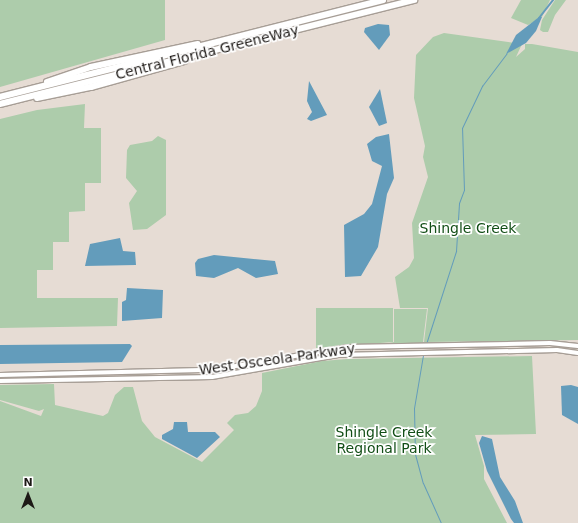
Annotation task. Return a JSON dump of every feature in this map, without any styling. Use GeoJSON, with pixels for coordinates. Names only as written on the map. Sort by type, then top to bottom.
{"type":"FeatureCollection","features":[{"type":"Feature","properties":{"kind":"highway","name":"Central Florida GreeneWay"},"geometry":{"type":"LineString","coordinates":[[0,97],[91,67],[230,39],[383,0]]}},
{"type":"Feature","properties":{"kind":"highway","name":"Central Florida GreeneWay"},"geometry":{"type":"LineString","coordinates":[[0,104],[414,0]]}},
{"type":"Feature","properties":{"kind":"main road","name":"West Osceola Parkway"},"geometry":{"type":"LineString","coordinates":[[0,375],[212,370],[318,350],[378,346],[557,343],[578,346]]}},
{"type":"Feature","properties":{"kind":"main road","name":"West Osceola Parkway"},"geometry":{"type":"LineString","coordinates":[[0,381],[203,378],[319,357],[378,354],[557,350],[578,353]]}},
{"type":"Feature","properties":{"kind":"green space"},"geometry":{"type":"Polygon","coordinates":[[[0,0],[165,0],[165,40],[0,87],[0,0]]]}},
{"type":"Feature","properties":{"kind":"green space"},"geometry":{"type":"Polygon","coordinates":[[[521,0],[550,0],[542,17],[528,25],[511,18],[521,0]]]}},
{"type":"Feature","properties":{"kind":"green space"},"geometry":{"type":"Polygon","coordinates":[[[555,0],[566,0],[555,15],[548,32],[543,32],[540,30],[542,20],[555,0]]]}},
{"type":"Feature","properties":{"kind":"green space"},"geometry":{"type":"Polygon","coordinates":[[[444,33],[522,44],[516,57],[525,49],[525,44],[578,52],[578,340],[424,342],[428,308],[400,308],[395,277],[409,267],[414,258],[412,223],[428,177],[423,157],[425,146],[414,98],[416,55],[433,37],[444,33]]]}},
{"type":"Feature","properties":{"kind":"green space"},"geometry":{"type":"Polygon","coordinates":[[[85,104],[84,128],[101,128],[101,183],[85,183],[85,211],[69,212],[69,242],[53,242],[53,270],[37,270],[37,298],[118,298],[117,326],[0,328],[0,119],[37,110],[85,104]]]}},
{"type":"Feature","properties":{"kind":"green space"},"geometry":{"type":"Polygon","coordinates":[[[158,136],[166,140],[166,215],[147,229],[133,230],[129,203],[137,191],[126,178],[127,150],[130,145],[152,141],[158,136]]]}},
{"type":"Feature","properties":{"kind":"green space"},"geometry":{"type":"Polygon","coordinates":[[[316,308],[393,308],[393,342],[316,348],[316,308]]]}},
{"type":"Feature","properties":{"kind":"green space"},"geometry":{"type":"Polygon","coordinates":[[[394,309],[427,309],[423,342],[484,343],[379,345],[394,342],[394,309]]]}},
{"type":"Feature","properties":{"kind":"green space","name":"Shingle Creek Regional Park"},"geometry":{"type":"Polygon","coordinates":[[[532,356],[536,434],[475,435],[484,466],[484,479],[507,523],[0,523],[0,401],[41,416],[44,409],[39,411],[0,400],[0,385],[54,384],[55,405],[103,416],[108,413],[115,395],[124,387],[133,387],[142,421],[155,437],[202,462],[234,430],[227,423],[235,415],[248,413],[256,406],[262,391],[262,373],[322,361],[348,359],[532,356]]]}},
{"type":"Feature","properties":{"kind":"water"},"geometry":{"type":"Polygon","coordinates":[[[539,17],[542,17],[536,31],[526,43],[506,54],[516,35],[539,17]]]}},
{"type":"Feature","properties":{"kind":"water"},"geometry":{"type":"Polygon","coordinates":[[[378,24],[389,25],[390,35],[379,50],[364,32],[365,28],[378,24]]]}},
{"type":"Feature","properties":{"kind":"water"},"geometry":{"type":"Polygon","coordinates":[[[309,81],[327,115],[311,121],[307,119],[312,112],[307,101],[309,81]]]}},
{"type":"Feature","properties":{"kind":"water"},"geometry":{"type":"Polygon","coordinates":[[[380,89],[387,123],[379,126],[369,107],[380,89]]]}},
{"type":"Feature","properties":{"kind":"water"},"geometry":{"type":"Polygon","coordinates":[[[389,134],[394,178],[387,194],[378,247],[361,276],[345,277],[344,225],[364,214],[372,204],[382,166],[372,161],[367,144],[376,137],[389,134]]]}},
{"type":"Feature","properties":{"kind":"water"},"geometry":{"type":"Polygon","coordinates":[[[120,238],[123,251],[135,252],[136,265],[85,266],[90,244],[120,238]]]}},
{"type":"Feature","properties":{"kind":"water"},"geometry":{"type":"Polygon","coordinates":[[[214,255],[275,261],[278,274],[256,278],[238,268],[214,278],[196,276],[195,263],[198,259],[214,255]]]}},
{"type":"Feature","properties":{"kind":"water"},"geometry":{"type":"Polygon","coordinates":[[[127,288],[163,290],[162,318],[122,321],[122,302],[126,300],[127,288]]]}},
{"type":"Feature","properties":{"kind":"water"},"geometry":{"type":"Polygon","coordinates":[[[130,344],[132,346],[122,362],[0,364],[0,345],[130,344]]]}},
{"type":"Feature","properties":{"kind":"water"},"geometry":{"type":"Polygon","coordinates":[[[571,385],[578,387],[578,424],[562,415],[561,386],[571,385]]]}},
{"type":"Feature","properties":{"kind":"water"},"geometry":{"type":"Polygon","coordinates":[[[174,422],[187,422],[188,432],[215,432],[220,437],[197,458],[162,439],[162,435],[173,429],[174,422]]]}},
{"type":"Feature","properties":{"kind":"water"},"geometry":{"type":"Polygon","coordinates":[[[482,436],[492,439],[500,477],[515,501],[523,523],[514,523],[511,519],[487,471],[479,443],[482,436]]]}},
{"type":"Feature","properties":{"kind":"waterway","name":"Shingle Creek"},"geometry":{"type":"LineString","coordinates":[[539,18],[553,0]]}},
{"type":"Feature","properties":{"kind":"waterway","name":"Shingle Creek"},"geometry":{"type":"LineString","coordinates":[[426,344],[456,251],[459,203],[464,190],[462,128],[482,86],[507,53]]}},
{"type":"Feature","properties":{"kind":"waterway","name":"Shingle Creek"},"geometry":{"type":"LineString","coordinates":[[423,355],[414,408],[415,454],[423,483],[441,523]]}}]}
